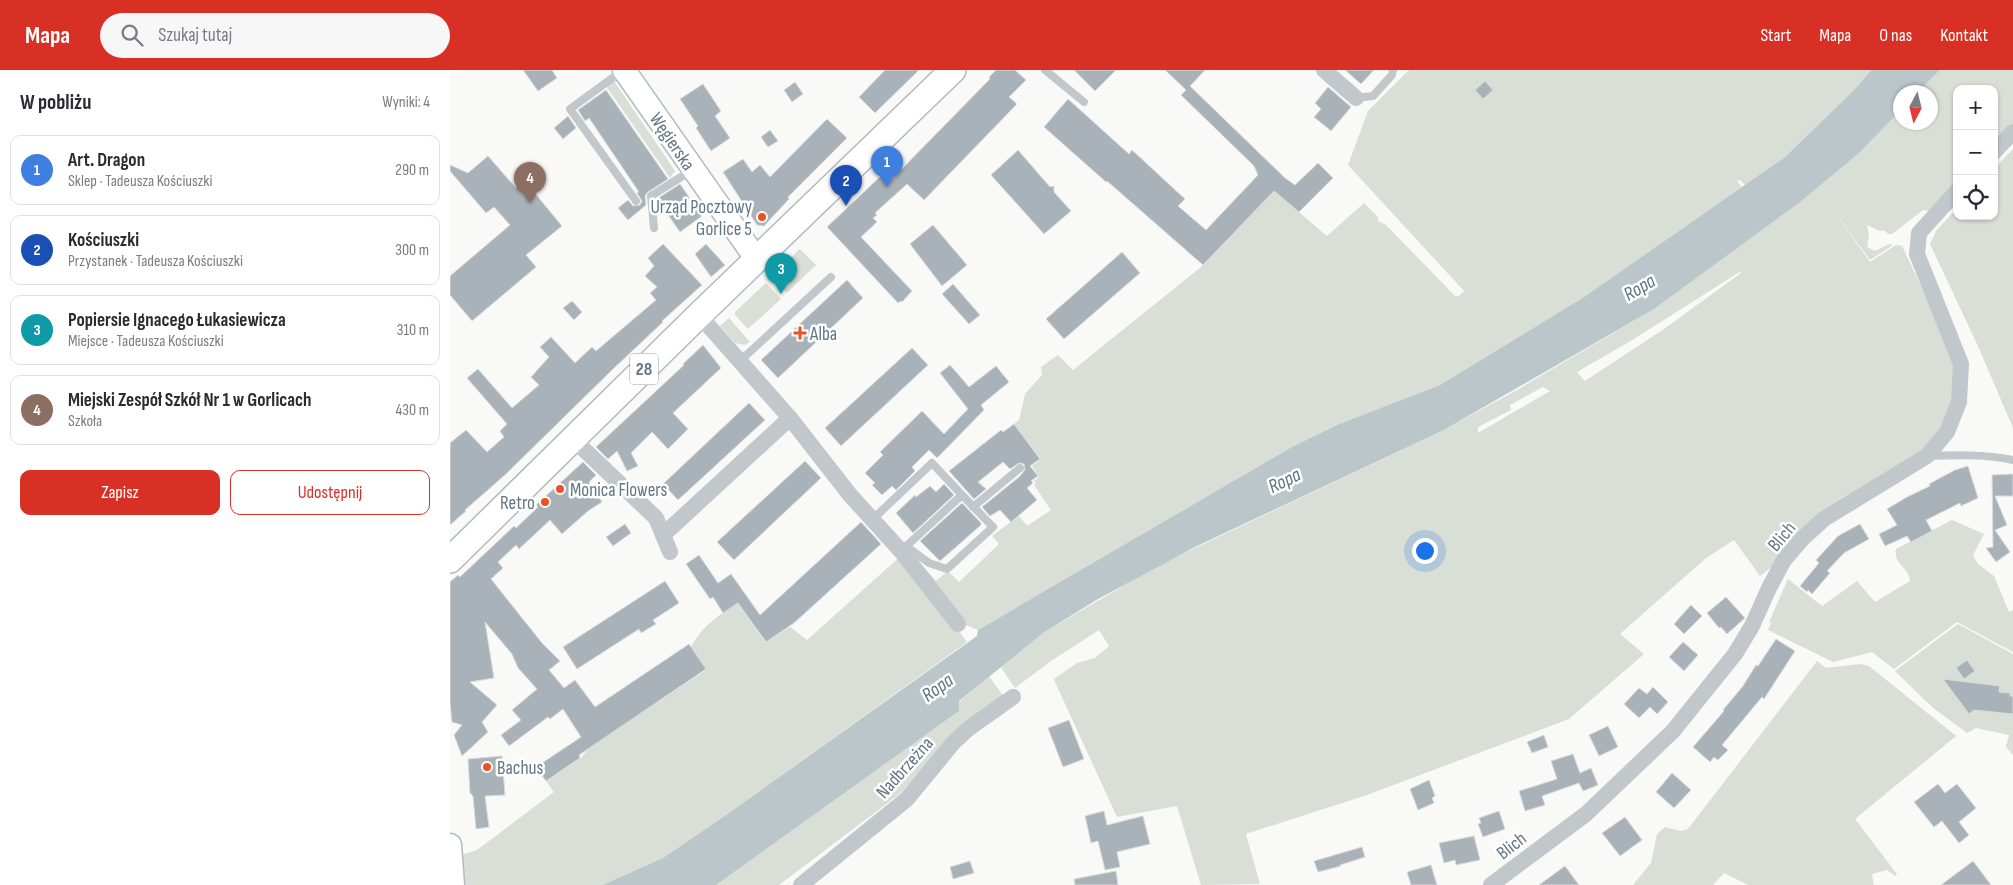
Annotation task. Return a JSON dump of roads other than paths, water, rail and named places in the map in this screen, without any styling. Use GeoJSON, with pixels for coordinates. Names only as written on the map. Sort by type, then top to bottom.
{"type":"FeatureCollection","features":[{"type":"Feature","properties":{"kind":"main road","name":"Węgierska"},"geometry":{"type":"LineString","coordinates":[[624,70],[692,170],[757,260]]}},
{"type":"Feature","properties":{"kind":"main road","name":"28"},"geometry":{"type":"LineString","coordinates":[[450,560],[699,315],[954,70]]}},
{"type":"Feature","properties":{"kind":"main road"},"geometry":{"type":"LineString","coordinates":[[450,847],[453,885]]}},
{"type":"Feature","properties":{"kind":"street"},"geometry":{"type":"LineString","coordinates":[[1324,70],[1356,98]]}},
{"type":"Feature","properties":{"kind":"street"},"geometry":{"type":"LineString","coordinates":[[1998,148],[2013,132]]}},
{"type":"Feature","properties":{"kind":"street","name":"Blich"},"geometry":{"type":"LineString","coordinates":[[1491,885],[1586,814],[1673,731],[1735,654],[1752,626],[1784,560],[1803,538],[1824,519],[1927,456],[1947,432],[1959,402],[1961,364],[1917,254],[1919,233],[1953,195]]}},
{"type":"Feature","properties":{"kind":"street"},"geometry":{"type":"LineString","coordinates":[[699,315],[790,418],[850,495],[904,549],[958,624]]}},
{"type":"Feature","properties":{"kind":"street"},"geometry":{"type":"LineString","coordinates":[[663,535],[790,418]]}},
{"type":"Feature","properties":{"kind":"street"},"geometry":{"type":"LineString","coordinates":[[573,439],[656,518],[670,552]]}},
{"type":"Feature","properties":{"kind":"street","name":"Nadbrzeżna"},"geometry":{"type":"LineString","coordinates":[[801,885],[907,799],[953,743],[968,729],[1013,697]]}},
{"type":"Feature","properties":{"kind":"lane"},"geometry":{"type":"LineString","coordinates":[[624,70],[570,109],[636,201]]}},
{"type":"Feature","properties":{"kind":"lane"},"geometry":{"type":"LineString","coordinates":[[1045,70],[1084,102]]}},
{"type":"Feature","properties":{"kind":"lane"},"geometry":{"type":"LineString","coordinates":[[1356,98],[1373,96],[1392,75],[1393,70]]}},
{"type":"Feature","properties":{"kind":"lane"},"geometry":{"type":"LineString","coordinates":[[654,228],[652,196],[692,170]]}},
{"type":"Feature","properties":{"kind":"lane"},"geometry":{"type":"LineString","coordinates":[[740,362],[831,277]]}},
{"type":"Feature","properties":{"kind":"lane"},"geometry":{"type":"LineString","coordinates":[[1927,456],[1998,456],[2013,460]]}},
{"type":"Feature","properties":{"kind":"lane"},"geometry":{"type":"LineString","coordinates":[[873,519],[932,463],[962,494],[973,507],[993,527],[948,570],[928,563],[904,549],[962,494]]}},
{"type":"Feature","properties":{"kind":"lane"},"geometry":{"type":"LineString","coordinates":[[973,507],[1020,468]]}},
{"type":"Feature","properties":{"kind":"water","name":"Ropa"},"geometry":{"type":"Polygon","coordinates":[[[1871,70],[1940,70],[1925,85],[1893,85],[1893,118],[1859,153],[1800,202],[1654,309],[1444,430],[1197,546],[1098,599],[1043,633],[959,701],[959,711],[716,885],[603,885],[663,858],[977,636],[978,630],[1290,448],[1339,424],[1440,385],[1584,297],[1785,157],[1856,88],[1871,70]]]}},
{"type":"Feature","properties":{"kind":"place","name":"Art. Dragon"},"geometry":{"type":"Point","coordinates":[887,187]}},
{"type":"Feature","properties":{"kind":"place","name":"Miejski Zespół Szkół Nr 1 w Gorlicach"},"geometry":{"type":"Point","coordinates":[530,203]}},
{"type":"Feature","properties":{"kind":"place","name":"Kościuszki"},"geometry":{"type":"Point","coordinates":[846,206]}},
{"type":"Feature","properties":{"kind":"place","name":"Urząd Pocztowy Gorlice 5"},"geometry":{"type":"Point","coordinates":[762,217]}},
{"type":"Feature","properties":{"kind":"place","name":"Popiersie Ignacego Łukasiewicza"},"geometry":{"type":"Point","coordinates":[781,294]}},
{"type":"Feature","properties":{"kind":"place","name":"Alba"},"geometry":{"type":"Point","coordinates":[800,333]}},
{"type":"Feature","properties":{"kind":"place","name":"Monica Flowers"},"geometry":{"type":"Point","coordinates":[560,489]}},
{"type":"Feature","properties":{"kind":"place","name":"Retro"},"geometry":{"type":"Point","coordinates":[545,502]}},
{"type":"Feature","properties":{"kind":"place","name":"Bachus"},"geometry":{"type":"Point","coordinates":[487,767]}}]}
